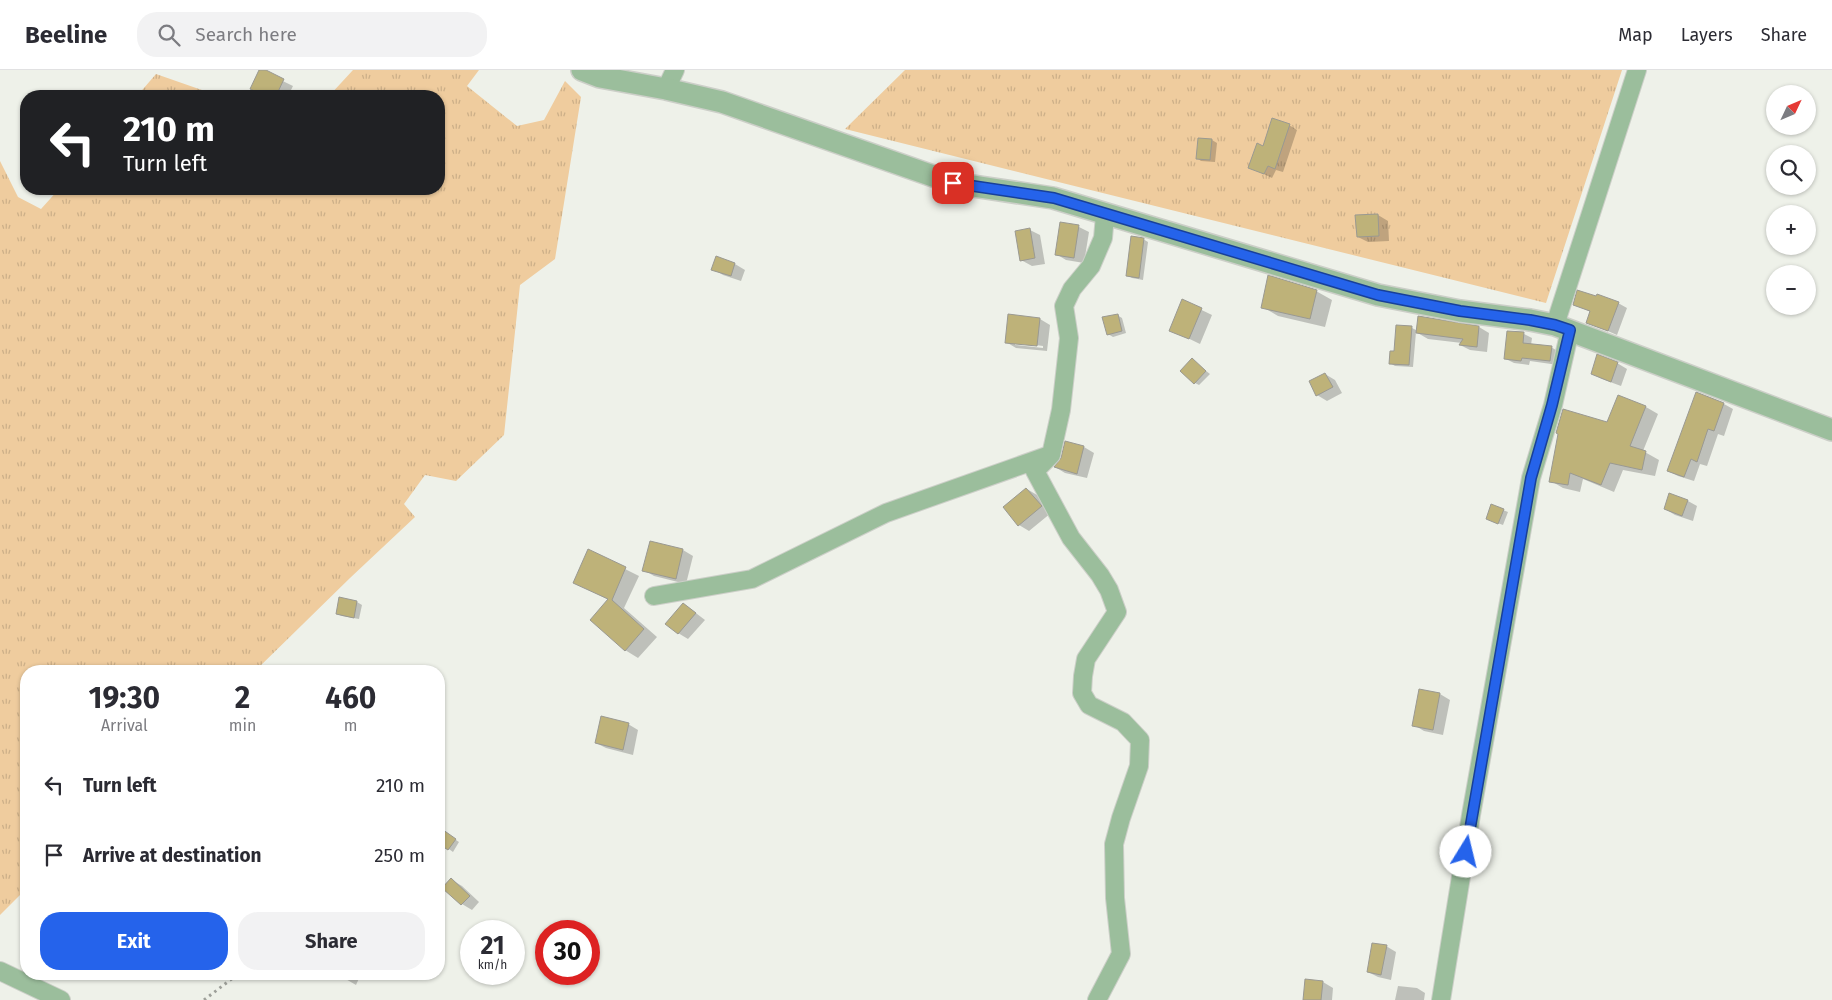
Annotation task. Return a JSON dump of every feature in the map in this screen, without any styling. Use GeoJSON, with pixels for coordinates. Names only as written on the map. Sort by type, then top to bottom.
{"type":"FeatureCollection","features":[{"type":"Feature","properties":{"kind":"street"},"geometry":{"type":"LineString","coordinates":[[582,70],[600,77],[670,79],[722,102],[953,183],[1054,198],[1105,215],[1378,295],[1460,311],[1530,320],[1562,328],[1832,430]]}},
{"type":"Feature","properties":{"kind":"street"},"geometry":{"type":"LineString","coordinates":[[1441,1000],[1531,478],[1552,405],[1562,328],[1637,70]]}},
{"type":"Feature","properties":{"kind":"street"},"geometry":{"type":"LineString","coordinates":[[1097,1000],[1121,954],[1115,898],[1114,844],[1139,766],[1140,740],[1123,722],[1090,705],[1082,693],[1082,676],[1086,660],[1117,612],[1100,575],[1071,538],[1034,471],[1051,455],[1061,410],[1069,338],[1064,306],[1072,289],[1091,266],[1102,238],[1105,215]]}},
{"type":"Feature","properties":{"kind":"street"},"geometry":{"type":"LineString","coordinates":[[654,596],[752,579],[886,513],[1051,455]]}},
{"type":"Feature","properties":{"kind":"street"},"geometry":{"type":"LineString","coordinates":[[0,972],[61,1000]]}},
{"type":"Feature","properties":{"kind":"path"},"geometry":{"type":"LineString","coordinates":[[204,1000],[230,980]]}},
{"type":"Feature","properties":{"kind":"green space"},"geometry":{"type":"Polygon","coordinates":[[[353,70],[479,70],[467,86],[517,126],[544,120],[565,81],[581,97],[555,259],[520,285],[504,435],[456,481],[425,475],[404,504],[415,517],[261,665],[20,665],[20,895],[0,915],[0,161],[18,197],[41,209],[54,195],[445,195],[445,90],[335,90],[353,70]]]}},
{"type":"Feature","properties":{"kind":"green space"},"geometry":{"type":"Polygon","coordinates":[[[905,70],[1622,70],[1546,303],[845,129],[905,70]]]}},
{"type":"Feature","properties":{"kind":"green space"},"geometry":{"type":"Polygon","coordinates":[[[156,74],[202,90],[142,90],[156,74]]]}},
{"type":"Feature","properties":{"kind":"building"},"geometry":{"type":"Polygon","coordinates":[[[259,70],[266,70],[284,79],[279,90],[250,89],[259,70]]]}},
{"type":"Feature","properties":{"kind":"building"},"geometry":{"type":"Polygon","coordinates":[[[1272,118],[1290,124],[1275,169],[1268,166],[1264,174],[1248,168],[1257,143],[1263,146],[1272,118]]]}},
{"type":"Feature","properties":{"kind":"building"},"geometry":{"type":"Polygon","coordinates":[[[1198,138],[1212,139],[1210,160],[1196,159],[1198,138]]]}},
{"type":"Feature","properties":{"kind":"building"},"geometry":{"type":"Polygon","coordinates":[[[1378,214],[1379,236],[1357,237],[1355,215],[1378,214]]]}},
{"type":"Feature","properties":{"kind":"building"},"geometry":{"type":"Polygon","coordinates":[[[1060,222],[1079,225],[1074,258],[1055,255],[1060,222]]]}},
{"type":"Feature","properties":{"kind":"building"},"geometry":{"type":"Polygon","coordinates":[[[1030,228],[1035,258],[1020,261],[1015,231],[1030,228]]]}},
{"type":"Feature","properties":{"kind":"building"},"geometry":{"type":"Polygon","coordinates":[[[1131,236],[1144,238],[1139,278],[1126,276],[1131,236]]]}},
{"type":"Feature","properties":{"kind":"building"},"geometry":{"type":"Polygon","coordinates":[[[716,256],[735,263],[731,276],[711,270],[716,256]]]}},
{"type":"Feature","properties":{"kind":"building"},"geometry":{"type":"Polygon","coordinates":[[[1268,275],[1317,290],[1310,319],[1261,308],[1268,275]]]}},
{"type":"Feature","properties":{"kind":"building"},"geometry":{"type":"Polygon","coordinates":[[[1577,290],[1596,296],[1597,294],[1619,302],[1608,331],[1586,323],[1590,311],[1573,305],[1577,290]]]}},
{"type":"Feature","properties":{"kind":"building"},"geometry":{"type":"Polygon","coordinates":[[[1182,299],[1202,308],[1189,339],[1169,331],[1182,299]]]}},
{"type":"Feature","properties":{"kind":"building"},"geometry":{"type":"Polygon","coordinates":[[[1008,314],[1040,318],[1037,346],[1005,343],[1008,314]]]}},
{"type":"Feature","properties":{"kind":"building"},"geometry":{"type":"Polygon","coordinates":[[[1118,314],[1122,331],[1107,335],[1102,317],[1118,314]]]}},
{"type":"Feature","properties":{"kind":"building"},"geometry":{"type":"Polygon","coordinates":[[[1418,316],[1479,326],[1477,347],[1459,345],[1463,339],[1416,333],[1418,316]]]}},
{"type":"Feature","properties":{"kind":"building"},"geometry":{"type":"Polygon","coordinates":[[[1396,325],[1412,326],[1409,365],[1389,364],[1390,351],[1394,351],[1396,325]]]}},
{"type":"Feature","properties":{"kind":"building"},"geometry":{"type":"Polygon","coordinates":[[[1507,331],[1524,332],[1523,343],[1552,346],[1550,361],[1522,358],[1521,361],[1504,359],[1507,331]]]}},
{"type":"Feature","properties":{"kind":"building"},"geometry":{"type":"Polygon","coordinates":[[[1597,354],[1618,362],[1611,382],[1591,374],[1597,354]]]}},
{"type":"Feature","properties":{"kind":"building"},"geometry":{"type":"Polygon","coordinates":[[[1192,358],[1206,371],[1194,384],[1180,371],[1192,358]]]}},
{"type":"Feature","properties":{"kind":"building"},"geometry":{"type":"Polygon","coordinates":[[[1325,373],[1333,387],[1316,396],[1309,381],[1325,373]]]}},
{"type":"Feature","properties":{"kind":"building"},"geometry":{"type":"Polygon","coordinates":[[[1696,392],[1724,403],[1714,431],[1708,429],[1697,462],[1691,459],[1684,477],[1667,471],[1696,392]]]}},
{"type":"Feature","properties":{"kind":"building"},"geometry":{"type":"Polygon","coordinates":[[[1618,395],[1646,406],[1630,446],[1646,451],[1642,470],[1610,463],[1601,485],[1570,473],[1568,485],[1549,482],[1558,434],[1556,433],[1563,409],[1607,422],[1618,395]]]}},
{"type":"Feature","properties":{"kind":"building"},"geometry":{"type":"Polygon","coordinates":[[[1065,441],[1084,446],[1077,474],[1054,467],[1061,458],[1065,441]]]}},
{"type":"Feature","properties":{"kind":"building"},"geometry":{"type":"Polygon","coordinates":[[[1026,488],[1042,506],[1018,526],[1003,507],[1026,488]]]}},
{"type":"Feature","properties":{"kind":"building"},"geometry":{"type":"Polygon","coordinates":[[[1669,493],[1688,500],[1682,516],[1664,509],[1669,493]]]}},
{"type":"Feature","properties":{"kind":"building"},"geometry":{"type":"Polygon","coordinates":[[[1491,504],[1504,509],[1498,524],[1486,519],[1491,504]]]}},
{"type":"Feature","properties":{"kind":"building"},"geometry":{"type":"Polygon","coordinates":[[[650,541],[683,549],[676,579],[642,571],[650,541]]]}},
{"type":"Feature","properties":{"kind":"building"},"geometry":{"type":"Polygon","coordinates":[[[588,549],[626,567],[612,600],[644,629],[625,651],[590,620],[608,599],[573,583],[588,549]]]}},
{"type":"Feature","properties":{"kind":"building"},"geometry":{"type":"Polygon","coordinates":[[[339,597],[357,601],[354,618],[336,614],[339,597]]]}},
{"type":"Feature","properties":{"kind":"building"},"geometry":{"type":"Polygon","coordinates":[[[683,603],[696,613],[678,634],[665,624],[683,603]]]}},
{"type":"Feature","properties":{"kind":"building"},"geometry":{"type":"Polygon","coordinates":[[[1419,689],[1440,693],[1433,730],[1412,726],[1419,689]]]}},
{"type":"Feature","properties":{"kind":"building"},"geometry":{"type":"Polygon","coordinates":[[[601,716],[629,723],[623,750],[595,743],[601,716]]]}},
{"type":"Feature","properties":{"kind":"building"},"geometry":{"type":"Polygon","coordinates":[[[445,831],[456,839],[448,850],[445,848],[445,831]]]}},
{"type":"Feature","properties":{"kind":"building"},"geometry":{"type":"Polygon","coordinates":[[[451,878],[470,896],[461,905],[445,891],[445,885],[451,878]]]}},
{"type":"Feature","properties":{"kind":"building"},"geometry":{"type":"Polygon","coordinates":[[[1372,943],[1387,945],[1381,975],[1367,972],[1372,943]]]}},
{"type":"Feature","properties":{"kind":"building"},"geometry":{"type":"Polygon","coordinates":[[[1305,979],[1323,981],[1321,1000],[1303,1000],[1305,979]]]}},
{"type":"Feature","properties":{"kind":"route"},"geometry":{"type":"LineString","coordinates":[[953,183],[1054,198],[1105,215],[1378,295],[1460,311],[1530,320],[1570,330],[1552,405],[1531,478],[1466,852]]}}]}
